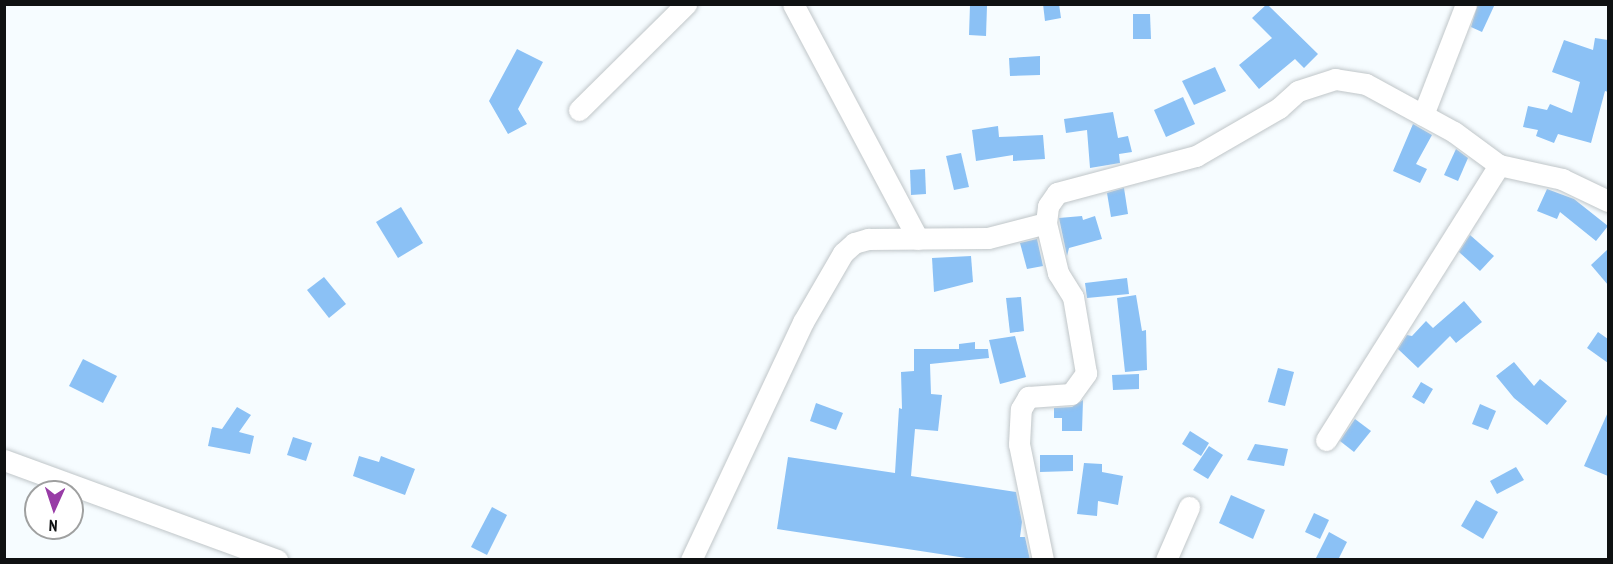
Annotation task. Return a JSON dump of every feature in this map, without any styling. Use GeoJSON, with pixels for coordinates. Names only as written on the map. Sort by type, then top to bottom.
{"type":"FeatureCollection","features":[{"type":"Feature","properties":{"kind":"street"},"geometry":{"type":"LineString","coordinates":[[579,110],[686,4]]}},
{"type":"Feature","properties":{"kind":"street"},"geometry":{"type":"LineString","coordinates":[[793,4],[918,239]]}},
{"type":"Feature","properties":{"kind":"street"},"geometry":{"type":"LineString","coordinates":[[1423,115],[1467,4]]}},
{"type":"Feature","properties":{"kind":"street"},"geometry":{"type":"LineString","coordinates":[[1043,560],[1019,444],[1021,409],[1028,397],[1071,394],[1086,373],[1073,297],[1058,273],[1046,223],[1048,206],[1057,193],[1196,156],[1313,84],[1335,79],[1366,84],[1454,132],[1499,165],[1562,179],[1608,201]]}},
{"type":"Feature","properties":{"kind":"street"},"geometry":{"type":"LineString","coordinates":[[1326,440],[1499,165]]}},
{"type":"Feature","properties":{"kind":"street"},"geometry":{"type":"LineString","coordinates":[[691,560],[751,426],[843,253],[854,243],[868,239],[988,238],[1046,223]]}},
{"type":"Feature","properties":{"kind":"street"},"geometry":{"type":"LineString","coordinates":[[4,460],[277,560]]}},
{"type":"Feature","properties":{"kind":"street"},"geometry":{"type":"LineString","coordinates":[[1166,560],[1189,507]]}},
{"type":"Feature","properties":{"kind":"building"},"geometry":{"type":"Polygon","coordinates":[[[1043,4],[1059,4],[1061,18],[1045,21],[1043,4]]]}},
{"type":"Feature","properties":{"kind":"building"},"geometry":{"type":"Polygon","coordinates":[[[1267,4],[1318,54],[1304,68],[1295,59],[1259,89],[1239,65],[1272,38],[1252,18],[1267,4]]]}},
{"type":"Feature","properties":{"kind":"building"},"geometry":{"type":"Polygon","coordinates":[[[1478,4],[1495,4],[1482,32],[1471,27],[1478,4]]]}},
{"type":"Feature","properties":{"kind":"building"},"geometry":{"type":"Polygon","coordinates":[[[970,5],[987,6],[986,36],[969,35],[970,5]]]}},
{"type":"Feature","properties":{"kind":"building"},"geometry":{"type":"Polygon","coordinates":[[[1133,14],[1150,14],[1151,39],[1133,39],[1133,14]]]}},
{"type":"Feature","properties":{"kind":"building"},"geometry":{"type":"Polygon","coordinates":[[[1595,38],[1608,40],[1608,92],[1605,91],[1591,143],[1558,134],[1554,143],[1536,136],[1538,130],[1523,127],[1528,106],[1547,110],[1550,104],[1572,113],[1580,82],[1552,72],[1564,40],[1593,50],[1595,38]]]}},
{"type":"Feature","properties":{"kind":"building"},"geometry":{"type":"Polygon","coordinates":[[[517,49],[543,62],[518,109],[527,124],[508,134],[489,101],[517,49]]]}},
{"type":"Feature","properties":{"kind":"building"},"geometry":{"type":"Polygon","coordinates":[[[1040,56],[1040,75],[1010,76],[1009,58],[1040,56]]]}},
{"type":"Feature","properties":{"kind":"building"},"geometry":{"type":"Polygon","coordinates":[[[1215,67],[1226,91],[1194,105],[1182,81],[1215,67]]]}},
{"type":"Feature","properties":{"kind":"building"},"geometry":{"type":"Polygon","coordinates":[[[1183,97],[1195,124],[1166,137],[1154,110],[1183,97]]]}},
{"type":"Feature","properties":{"kind":"building"},"geometry":{"type":"Polygon","coordinates":[[[1113,112],[1118,138],[1128,136],[1132,152],[1119,154],[1120,163],[1090,168],[1087,130],[1066,133],[1064,119],[1113,112]]]}},
{"type":"Feature","properties":{"kind":"building"},"geometry":{"type":"Polygon","coordinates":[[[1413,124],[1432,135],[1416,164],[1427,169],[1420,183],[1393,171],[1413,124]]]}},
{"type":"Feature","properties":{"kind":"building"},"geometry":{"type":"Polygon","coordinates":[[[998,126],[999,137],[1043,135],[1045,159],[1013,161],[1013,155],[976,161],[972,130],[998,126]]]}},
{"type":"Feature","properties":{"kind":"building"},"geometry":{"type":"Polygon","coordinates":[[[1456,149],[1468,158],[1458,181],[1444,175],[1456,149]]]}},
{"type":"Feature","properties":{"kind":"building"},"geometry":{"type":"Polygon","coordinates":[[[961,153],[969,187],[954,190],[946,156],[961,153]]]}},
{"type":"Feature","properties":{"kind":"building"},"geometry":{"type":"Polygon","coordinates":[[[925,169],[926,194],[911,195],[910,170],[925,169]]]}},
{"type":"Feature","properties":{"kind":"building"},"geometry":{"type":"Polygon","coordinates":[[[1124,188],[1128,214],[1111,217],[1107,193],[1124,188]]]}},
{"type":"Feature","properties":{"kind":"building"},"geometry":{"type":"Polygon","coordinates":[[[1547,189],[1574,199],[1608,226],[1596,241],[1560,212],[1557,219],[1537,211],[1547,189]]]}},
{"type":"Feature","properties":{"kind":"building"},"geometry":{"type":"Polygon","coordinates":[[[401,207],[423,243],[398,258],[376,222],[401,207]]]}},
{"type":"Feature","properties":{"kind":"building"},"geometry":{"type":"Polygon","coordinates":[[[1082,216],[1083,220],[1095,216],[1102,239],[1069,248],[1067,256],[1059,218],[1082,216]]]}},
{"type":"Feature","properties":{"kind":"building"},"geometry":{"type":"Polygon","coordinates":[[[1470,235],[1494,256],[1480,271],[1459,252],[1470,235]]]}},
{"type":"Feature","properties":{"kind":"building"},"geometry":{"type":"Polygon","coordinates":[[[1037,239],[1043,266],[1027,269],[1020,243],[1037,239]]]}},
{"type":"Feature","properties":{"kind":"building"},"geometry":{"type":"Polygon","coordinates":[[[1608,249],[1608,285],[1591,265],[1608,249]]]}},
{"type":"Feature","properties":{"kind":"building"},"geometry":{"type":"Polygon","coordinates":[[[971,256],[973,282],[934,292],[932,258],[971,256]]]}},
{"type":"Feature","properties":{"kind":"building"},"geometry":{"type":"Polygon","coordinates":[[[324,277],[346,304],[329,318],[307,290],[324,277]]]}},
{"type":"Feature","properties":{"kind":"building"},"geometry":{"type":"Polygon","coordinates":[[[1127,278],[1129,294],[1087,298],[1085,283],[1127,278]]]}},
{"type":"Feature","properties":{"kind":"building"},"geometry":{"type":"Polygon","coordinates":[[[1136,295],[1142,331],[1146,330],[1147,370],[1125,372],[1117,298],[1136,295]]]}},
{"type":"Feature","properties":{"kind":"building"},"geometry":{"type":"Polygon","coordinates":[[[1021,297],[1024,331],[1010,333],[1006,298],[1021,297]]]}},
{"type":"Feature","properties":{"kind":"building"},"geometry":{"type":"Polygon","coordinates":[[[1464,301],[1482,322],[1456,343],[1450,336],[1418,368],[1398,349],[1407,335],[1412,336],[1426,321],[1433,328],[1464,301]]]}},
{"type":"Feature","properties":{"kind":"building"},"geometry":{"type":"Polygon","coordinates":[[[1598,332],[1608,339],[1608,363],[1587,348],[1598,332]]]}},
{"type":"Feature","properties":{"kind":"building"},"geometry":{"type":"Polygon","coordinates":[[[1015,336],[1026,377],[1000,384],[989,340],[1015,336]]]}},
{"type":"Feature","properties":{"kind":"building"},"geometry":{"type":"Polygon","coordinates":[[[975,342],[975,349],[988,349],[989,358],[930,364],[931,394],[942,395],[938,431],[915,429],[911,476],[1016,492],[1022,522],[1020,537],[1025,537],[1030,560],[979,560],[777,529],[788,457],[895,473],[899,408],[902,409],[901,372],[914,371],[914,349],[959,349],[959,344],[975,342]]]}},
{"type":"Feature","properties":{"kind":"building"},"geometry":{"type":"Polygon","coordinates":[[[83,359],[117,376],[103,403],[69,386],[83,359]]]}},
{"type":"Feature","properties":{"kind":"building"},"geometry":{"type":"Polygon","coordinates":[[[1514,362],[1534,386],[1540,379],[1567,401],[1547,425],[1514,398],[1496,376],[1514,362]]]}},
{"type":"Feature","properties":{"kind":"building"},"geometry":{"type":"Polygon","coordinates":[[[1278,368],[1294,372],[1285,406],[1268,402],[1278,368]]]}},
{"type":"Feature","properties":{"kind":"building"},"geometry":{"type":"Polygon","coordinates":[[[1139,374],[1139,389],[1113,390],[1112,375],[1139,374]]]}},
{"type":"Feature","properties":{"kind":"building"},"geometry":{"type":"Polygon","coordinates":[[[1421,382],[1433,389],[1424,404],[1412,397],[1421,382]]]}},
{"type":"Feature","properties":{"kind":"building"},"geometry":{"type":"Polygon","coordinates":[[[1083,400],[1082,431],[1062,431],[1062,418],[1054,418],[1054,408],[1072,407],[1083,400]]]}},
{"type":"Feature","properties":{"kind":"building"},"geometry":{"type":"Polygon","coordinates":[[[816,403],[843,413],[836,430],[810,421],[816,403]]]}},
{"type":"Feature","properties":{"kind":"building"},"geometry":{"type":"Polygon","coordinates":[[[1480,404],[1496,411],[1488,430],[1472,424],[1480,404]]]}},
{"type":"Feature","properties":{"kind":"building"},"geometry":{"type":"Polygon","coordinates":[[[237,407],[251,415],[239,432],[254,436],[250,454],[208,446],[212,427],[222,429],[237,407]]]}},
{"type":"Feature","properties":{"kind":"building"},"geometry":{"type":"Polygon","coordinates":[[[1608,412],[1608,476],[1584,466],[1608,412]]]}},
{"type":"Feature","properties":{"kind":"building"},"geometry":{"type":"Polygon","coordinates":[[[1355,419],[1371,431],[1354,452],[1340,441],[1355,419]]]}},
{"type":"Feature","properties":{"kind":"building"},"geometry":{"type":"Polygon","coordinates":[[[1190,431],[1209,443],[1201,456],[1182,444],[1190,431]]]}},
{"type":"Feature","properties":{"kind":"building"},"geometry":{"type":"Polygon","coordinates":[[[293,437],[312,443],[306,461],[287,455],[293,437]]]}},
{"type":"Feature","properties":{"kind":"building"},"geometry":{"type":"Polygon","coordinates":[[[1255,444],[1288,449],[1284,466],[1247,460],[1255,444]]]}},
{"type":"Feature","properties":{"kind":"building"},"geometry":{"type":"Polygon","coordinates":[[[1209,446],[1223,455],[1208,479],[1193,470],[1209,446]]]}},
{"type":"Feature","properties":{"kind":"building"},"geometry":{"type":"Polygon","coordinates":[[[1040,455],[1073,455],[1073,471],[1040,472],[1040,455]]]}},
{"type":"Feature","properties":{"kind":"building"},"geometry":{"type":"Polygon","coordinates":[[[359,456],[379,462],[381,456],[415,469],[405,495],[353,476],[359,456]]]}},
{"type":"Feature","properties":{"kind":"building"},"geometry":{"type":"Polygon","coordinates":[[[1084,463],[1102,464],[1102,472],[1123,476],[1118,505],[1098,501],[1097,516],[1077,514],[1084,463]]]}},
{"type":"Feature","properties":{"kind":"building"},"geometry":{"type":"Polygon","coordinates":[[[1516,467],[1524,480],[1497,494],[1490,481],[1516,467]]]}},
{"type":"Feature","properties":{"kind":"building"},"geometry":{"type":"Polygon","coordinates":[[[1231,495],[1265,510],[1253,539],[1219,523],[1231,495]]]}},
{"type":"Feature","properties":{"kind":"building"},"geometry":{"type":"Polygon","coordinates":[[[1476,500],[1498,512],[1483,539],[1461,526],[1476,500]]]}},
{"type":"Feature","properties":{"kind":"building"},"geometry":{"type":"Polygon","coordinates":[[[492,507],[507,515],[487,555],[471,547],[492,507]]]}},
{"type":"Feature","properties":{"kind":"building"},"geometry":{"type":"Polygon","coordinates":[[[1314,513],[1329,520],[1320,539],[1305,532],[1314,513]]]}},
{"type":"Feature","properties":{"kind":"building"},"geometry":{"type":"Polygon","coordinates":[[[1329,532],[1347,542],[1338,560],[1315,560],[1329,532]]]}}]}
